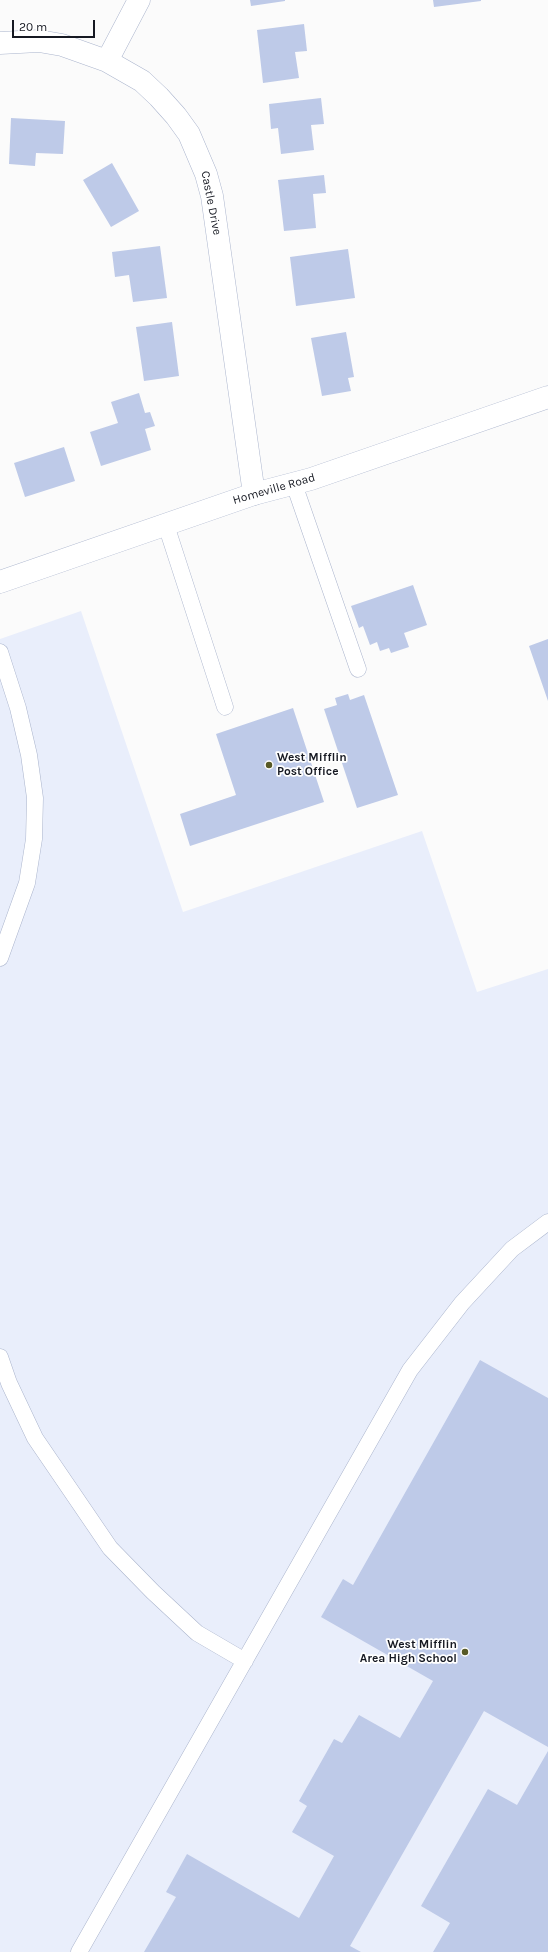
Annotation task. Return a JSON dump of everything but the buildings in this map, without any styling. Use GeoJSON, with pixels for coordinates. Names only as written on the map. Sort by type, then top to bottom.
{"type":"FeatureCollection","features":[{"type":"Feature","properties":{"kind":"street"},"geometry":{"type":"LineString","coordinates":[[107,61],[139,0]]}},
{"type":"Feature","properties":{"kind":"street","name":"Castle Drive"},"geometry":{"type":"LineString","coordinates":[[0,43],[39,41],[62,45],[107,61],[142,81],[176,116],[192,140],[206,174],[217,228],[254,494]]}},
{"type":"Feature","properties":{"kind":"street","name":"Homeville Road"},"geometry":{"type":"LineString","coordinates":[[0,582],[254,494],[294,484],[548,397]]}},
{"type":"Feature","properties":{"kind":"lane"},"geometry":{"type":"LineString","coordinates":[[294,484],[358,669]]}},
{"type":"Feature","properties":{"kind":"lane"},"geometry":{"type":"LineString","coordinates":[[166,525],[226,707]]}},
{"type":"Feature","properties":{"kind":"lane"},"geometry":{"type":"LineString","coordinates":[[0,652],[18,708],[30,755],[35,798],[34,839],[27,883],[0,958]]}},
{"type":"Feature","properties":{"kind":"lane"},"geometry":{"type":"LineString","coordinates":[[79,1952],[410,1370],[462,1303],[512,1249],[548,1222]]}},
{"type":"Feature","properties":{"kind":"lane"},"geometry":{"type":"LineString","coordinates":[[0,1357],[9,1383],[35,1438],[110,1548],[153,1592],[197,1633],[244,1661]]}},
{"type":"Feature","properties":{"kind":"shaded area"},"geometry":{"type":"Polygon","coordinates":[[[81,611],[183,912],[422,831],[477,992],[548,969],[548,1952],[0,1952],[0,639],[81,611]]]}},
{"type":"Feature","properties":{"kind":"place","name":"West Mifflin Post Office"},"geometry":{"type":"Point","coordinates":[269,765]}},
{"type":"Feature","properties":{"kind":"place","name":"West Mifflin Area High School"},"geometry":{"type":"Point","coordinates":[465,1652]}}]}
